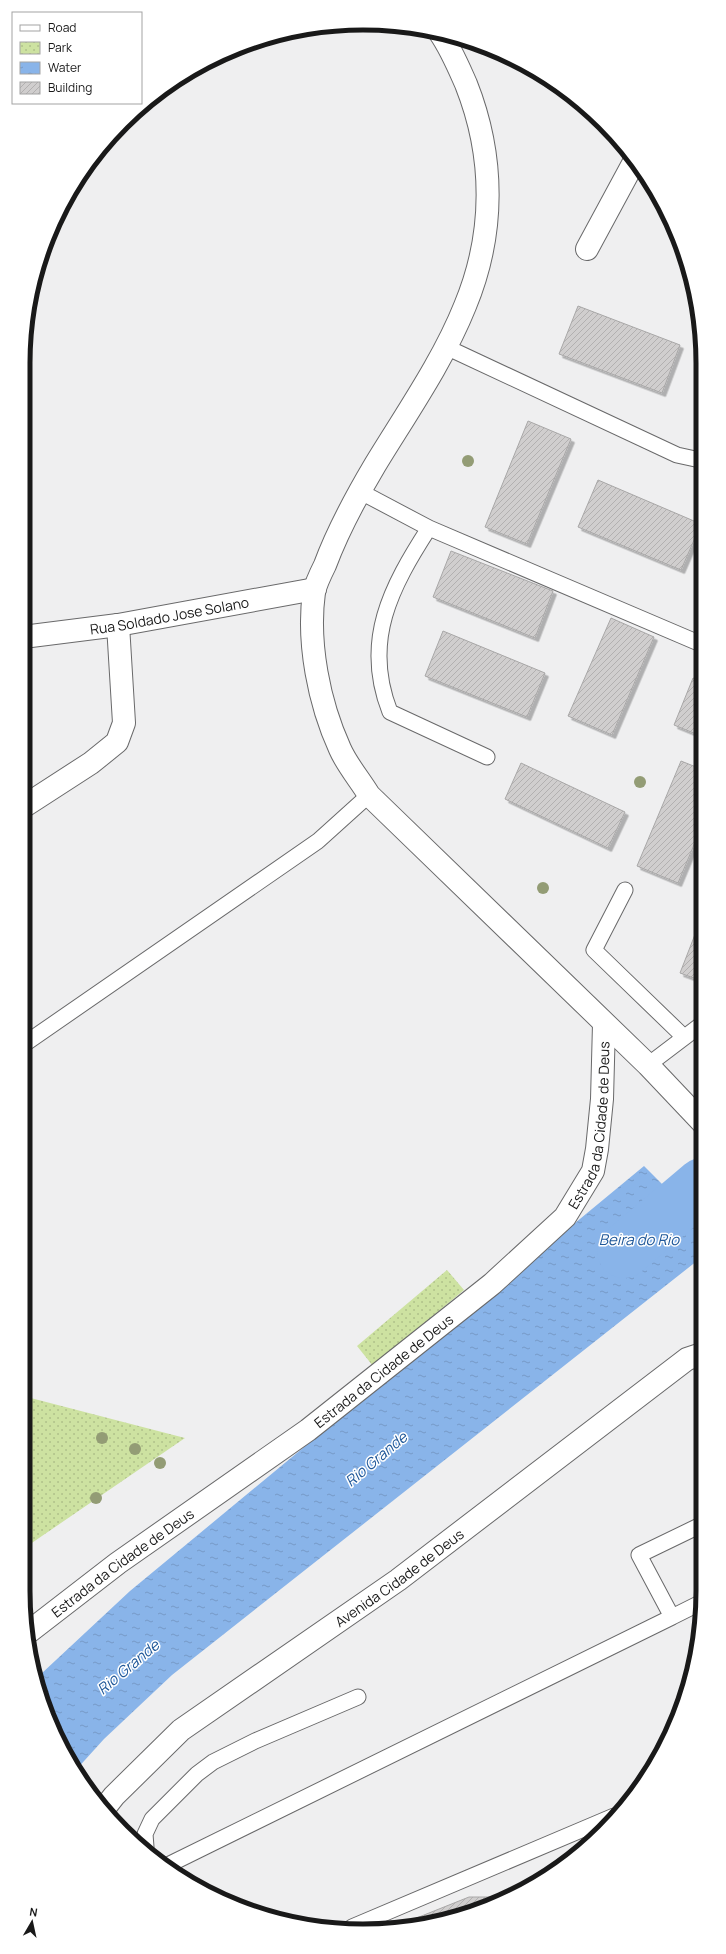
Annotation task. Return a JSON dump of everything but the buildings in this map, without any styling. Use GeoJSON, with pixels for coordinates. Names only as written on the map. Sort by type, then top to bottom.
{"type":"FeatureCollection","features":[{"type":"Feature","properties":{"kind":"street"},"geometry":{"type":"LineString","coordinates":[[445,40],[449,46],[477,113],[484,145],[488,181],[486,227],[474,280],[465,307],[446,347],[359,491],[328,555],[315,589],[312,616],[316,675],[328,718],[341,751],[369,795],[648,1065],[696,1115]]}},
{"type":"Feature","properties":{"kind":"street"},"geometry":{"type":"LineString","coordinates":[[587,249],[632,166]]}},
{"type":"Feature","properties":{"kind":"street","name":"Rua Soldado Jose Solano"},"geometry":{"type":"LineString","coordinates":[[30,636],[118,626],[315,589]]}},
{"type":"Feature","properties":{"kind":"street"},"geometry":{"type":"LineString","coordinates":[[30,802],[91,763],[117,742],[124,723],[118,626]]}},
{"type":"Feature","properties":{"kind":"street","name":"Estrada da Cidade de Deus"},"geometry":{"type":"LineString","coordinates":[[33,1629],[118,1563],[308,1430],[492,1284],[565,1217],[593,1171],[602,1106],[604,1024]]}},
{"type":"Feature","properties":{"kind":"street","name":"Avenida Cidade de Deus"},"geometry":{"type":"LineString","coordinates":[[107,1804],[114,1796],[181,1730],[398,1580],[686,1359],[696,1356]]}},
{"type":"Feature","properties":{"kind":"lane"},"geometry":{"type":"LineString","coordinates":[[446,347],[677,455],[696,459]]}},
{"type":"Feature","properties":{"kind":"lane"},"geometry":{"type":"LineString","coordinates":[[359,491],[429,528],[696,642]]}},
{"type":"Feature","properties":{"kind":"lane"},"geometry":{"type":"LineString","coordinates":[[429,528],[398,580],[383,620],[378,655],[382,692],[390,712],[487,758]]}},
{"type":"Feature","properties":{"kind":"lane"},"geometry":{"type":"LineString","coordinates":[[30,1040],[318,841],[369,795]]}},
{"type":"Feature","properties":{"kind":"lane"},"geometry":{"type":"LineString","coordinates":[[625,890],[594,950],[678,1041]]}},
{"type":"Feature","properties":{"kind":"lane"},"geometry":{"type":"LineString","coordinates":[[648,1065],[696,1028]]}},
{"type":"Feature","properties":{"kind":"lane"},"geometry":{"type":"LineString","coordinates":[[672,1617],[639,1555],[696,1527]]}},
{"type":"Feature","properties":{"kind":"lane"},"geometry":{"type":"LineString","coordinates":[[171,1863],[695,1605]]}},
{"type":"Feature","properties":{"kind":"lane"},"geometry":{"type":"LineString","coordinates":[[146,1843],[145,1834],[152,1819],[197,1774],[213,1762],[255,1741],[358,1697]]}},
{"type":"Feature","properties":{"kind":"lane"},"geometry":{"type":"LineString","coordinates":[[359,1924],[604,1820]]}},
{"type":"Feature","properties":{"kind":"green space"},"geometry":{"type":"Polygon","coordinates":[[[447,1270],[464,1290],[373,1366],[357,1346],[447,1270]]]}},
{"type":"Feature","properties":{"kind":"green space"},"geometry":{"type":"Polygon","coordinates":[[[30,1398],[185,1438],[30,1544],[30,1398]]]}},
{"type":"Feature","properties":{"kind":"water","name":"Beira do Rio"},"geometry":{"type":"Polygon","coordinates":[[[644,1166],[696,1218],[696,1262],[172,1675],[104,1739],[80,1766],[64,1738],[55,1718],[40,1675],[130,1591],[644,1166]]]}},
{"type":"Feature","properties":{"kind":"waterway","name":"Rio Grande"},"geometry":{"type":"LineString","coordinates":[[624,1251],[696,1190]]}}]}
